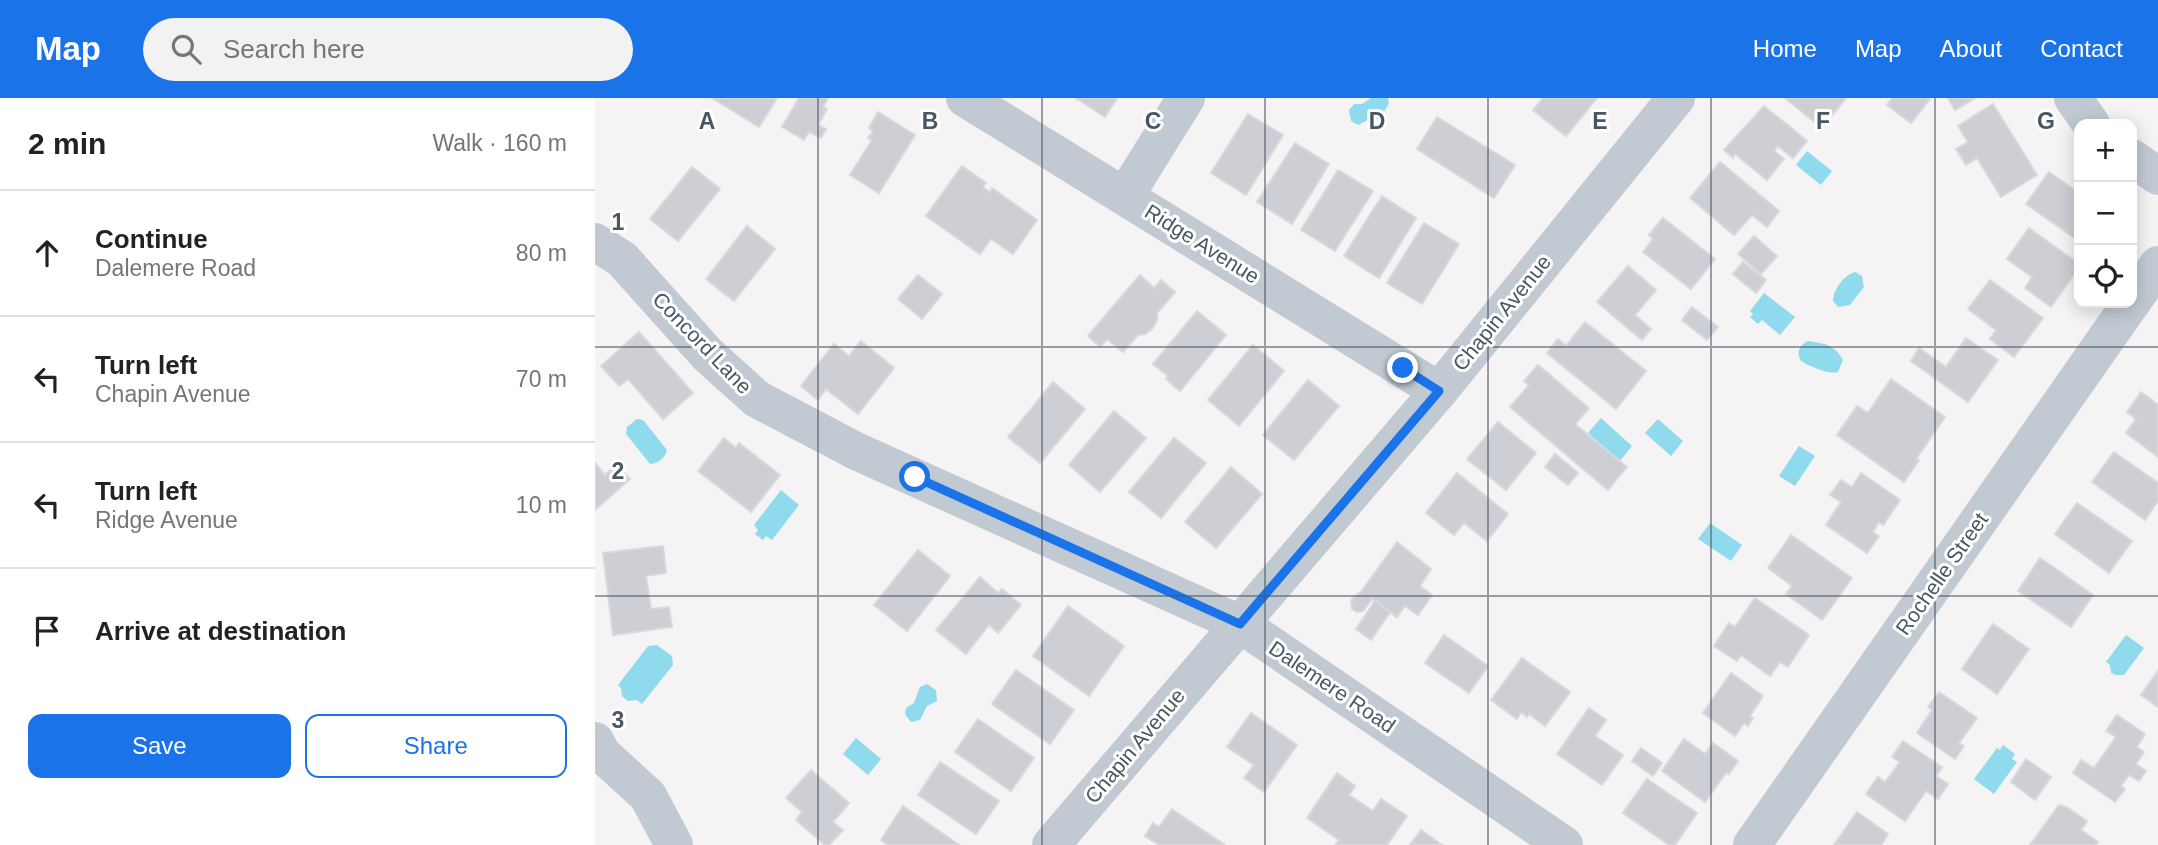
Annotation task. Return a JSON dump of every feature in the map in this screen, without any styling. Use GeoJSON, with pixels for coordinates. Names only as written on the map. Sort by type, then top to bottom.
{"type":"FeatureCollection","features":[{"type":"Feature","properties":{"kind":"street","name":"Ridge Avenue"},"geometry":{"type":"LineString","coordinates":[[965,98],[1439,391]]}},
{"type":"Feature","properties":{"kind":"street"},"geometry":{"type":"LineString","coordinates":[[1125,196],[1187,98]]}},
{"type":"Feature","properties":{"kind":"street","name":"Chapin Avenue"},"geometry":{"type":"LineString","coordinates":[[1051,845],[1439,391],[1676,98]]}},
{"type":"Feature","properties":{"kind":"street"},"geometry":{"type":"LineString","coordinates":[[2073,98],[2088,119]]}},
{"type":"Feature","properties":{"kind":"street"},"geometry":{"type":"LineString","coordinates":[[2137,161],[2158,176]]}},
{"type":"Feature","properties":{"kind":"street","name":"Concord Lane"},"geometry":{"type":"LineString","coordinates":[[595,242],[622,259],[708,355],[757,399],[856,451]]}},
{"type":"Feature","properties":{"kind":"street","name":"Rochelle Street"},"geometry":{"type":"LineString","coordinates":[[2137,296],[2158,265]]}},
{"type":"Feature","properties":{"kind":"street","name":"Rochelle Street"},"geometry":{"type":"LineString","coordinates":[[1752,845],[2128,308]]}},
{"type":"Feature","properties":{"kind":"street","name":"Dalemere Road"},"geometry":{"type":"LineString","coordinates":[[856,451],[1240,624],[1564,845]]}},
{"type":"Feature","properties":{"kind":"street"},"geometry":{"type":"LineString","coordinates":[[595,741],[602,754],[648,796],[659,839]]}},
{"type":"Feature","properties":{"kind":"water"},"geometry":{"type":"Polygon","coordinates":[[[1371,98],[1388,98],[1389,103],[1380,119],[1368,120],[1358,125],[1351,121],[1349,110],[1354,104],[1362,104],[1371,98]]]}},
{"type":"Feature","properties":{"kind":"water"},"geometry":{"type":"Polygon","coordinates":[[[1807,151],[1832,171],[1821,185],[1796,165],[1807,151]]]}},
{"type":"Feature","properties":{"kind":"water"},"geometry":{"type":"Polygon","coordinates":[[[1855,272],[1862,276],[1864,287],[1850,305],[1838,307],[1833,301],[1837,288],[1847,276],[1855,272]]]}},
{"type":"Feature","properties":{"kind":"water"},"geometry":{"type":"Polygon","coordinates":[[[1764,293],[1795,317],[1780,335],[1762,320],[1758,324],[1750,317],[1753,314],[1750,311],[1764,293]]]}},
{"type":"Feature","properties":{"kind":"water"},"geometry":{"type":"Polygon","coordinates":[[[1808,341],[1824,344],[1836,351],[1843,360],[1838,372],[1824,371],[1801,361],[1799,350],[1808,341]]]}},
{"type":"Feature","properties":{"kind":"water"},"geometry":{"type":"Polygon","coordinates":[[[1601,418],[1632,446],[1620,461],[1588,433],[1601,418]]]}},
{"type":"Feature","properties":{"kind":"water"},"geometry":{"type":"Polygon","coordinates":[[[637,419],[643,420],[667,450],[659,462],[650,464],[626,434],[627,427],[637,419]]]}},
{"type":"Feature","properties":{"kind":"water"},"geometry":{"type":"Polygon","coordinates":[[[1658,419],[1683,441],[1671,456],[1645,433],[1658,419]]]}},
{"type":"Feature","properties":{"kind":"water"},"geometry":{"type":"Polygon","coordinates":[[[1799,446],[1815,456],[1795,486],[1779,476],[1799,446]]]}},
{"type":"Feature","properties":{"kind":"water"},"geometry":{"type":"Polygon","coordinates":[[[781,490],[799,505],[772,540],[766,536],[763,540],[755,534],[758,530],[754,525],[781,490]]]}},
{"type":"Feature","properties":{"kind":"water"},"geometry":{"type":"Polygon","coordinates":[[[1710,523],[1742,545],[1731,561],[1698,539],[1710,523]]]}},
{"type":"Feature","properties":{"kind":"water"},"geometry":{"type":"Polygon","coordinates":[[[2126,635],[2144,648],[2124,675],[2116,675],[2111,673],[2110,665],[2106,662],[2126,635]]]}},
{"type":"Feature","properties":{"kind":"water"},"geometry":{"type":"Polygon","coordinates":[[[657,645],[672,656],[673,665],[642,704],[637,700],[628,701],[622,696],[618,685],[648,646],[657,645]]]}},
{"type":"Feature","properties":{"kind":"water"},"geometry":{"type":"Polygon","coordinates":[[[927,684],[936,690],[937,701],[927,706],[920,720],[911,722],[905,714],[906,708],[914,703],[920,687],[927,684]]]}},
{"type":"Feature","properties":{"kind":"water"},"geometry":{"type":"Polygon","coordinates":[[[856,738],[881,759],[868,775],[843,754],[856,738]]]}},
{"type":"Feature","properties":{"kind":"water"},"geometry":{"type":"Polygon","coordinates":[[[2003,745],[2015,754],[2012,759],[2017,762],[1994,794],[1974,779],[1997,748],[2000,750],[2003,745]]]}},
{"type":"Feature","properties":{"kind":"building"},"geometry":{"type":"Polygon","coordinates":[[[712,98],[777,98],[759,127],[712,98]]]}},
{"type":"Feature","properties":{"kind":"building"},"geometry":{"type":"Polygon","coordinates":[[[799,98],[828,98],[823,107],[827,109],[818,125],[826,129],[821,138],[809,132],[804,140],[782,127],[799,98]]]}},
{"type":"Feature","properties":{"kind":"building"},"geometry":{"type":"Polygon","coordinates":[[[1076,98],[1117,98],[1105,117],[1076,98]]]}},
{"type":"Feature","properties":{"kind":"building"},"geometry":{"type":"Polygon","coordinates":[[[1543,98],[1597,98],[1566,136],[1533,110],[1543,98]]]}},
{"type":"Feature","properties":{"kind":"building"},"geometry":{"type":"Polygon","coordinates":[[[1785,98],[1846,98],[1822,128],[1785,98]]]}},
{"type":"Feature","properties":{"kind":"building"},"geometry":{"type":"Polygon","coordinates":[[[1892,98],[1930,99],[1911,123],[1887,105],[1892,98]]]}},
{"type":"Feature","properties":{"kind":"building"},"geometry":{"type":"Polygon","coordinates":[[[1948,98],[1975,98],[1955,110],[1948,98]]]}},
{"type":"Feature","properties":{"kind":"building"},"geometry":{"type":"Polygon","coordinates":[[[1993,104],[2037,175],[2001,197],[1977,158],[1966,165],[1956,149],[1968,142],[1958,126],[1993,104]]]}},
{"type":"Feature","properties":{"kind":"building"},"geometry":{"type":"Polygon","coordinates":[[[1764,106],[1807,141],[1793,158],[1778,146],[1774,151],[1784,159],[1767,180],[1735,154],[1733,158],[1724,150],[1764,106]]]}},
{"type":"Feature","properties":{"kind":"building"},"geometry":{"type":"Polygon","coordinates":[[[878,112],[915,135],[879,193],[850,175],[872,140],[868,138],[873,131],[869,128],[878,112]]]}},
{"type":"Feature","properties":{"kind":"building"},"geometry":{"type":"Polygon","coordinates":[[[1248,114],[1283,135],[1246,195],[1211,173],[1248,114]]]}},
{"type":"Feature","properties":{"kind":"building"},"geometry":{"type":"Polygon","coordinates":[[[1437,117],[1515,165],[1494,198],[1417,149],[1437,117]]]}},
{"type":"Feature","properties":{"kind":"building"},"geometry":{"type":"Polygon","coordinates":[[[1295,143],[1329,164],[1292,224],[1257,202],[1295,143]]]}},
{"type":"Feature","properties":{"kind":"building"},"geometry":{"type":"Polygon","coordinates":[[[1720,162],[1779,211],[1767,227],[1752,215],[1734,235],[1690,198],[1720,162]]]}},
{"type":"Feature","properties":{"kind":"building"},"geometry":{"type":"Polygon","coordinates":[[[962,166],[986,183],[983,187],[990,192],[992,188],[1037,220],[1013,254],[991,239],[980,254],[926,216],[962,166]]]}},
{"type":"Feature","properties":{"kind":"building"},"geometry":{"type":"Polygon","coordinates":[[[692,167],[720,189],[678,241],[650,219],[692,167]]]}},
{"type":"Feature","properties":{"kind":"building"},"geometry":{"type":"Polygon","coordinates":[[[1338,170],[1373,191],[1335,251],[1301,230],[1338,170]]]}},
{"type":"Feature","properties":{"kind":"building"},"geometry":{"type":"Polygon","coordinates":[[[2049,172],[2074,190],[2074,238],[2026,204],[2049,172]]]}},
{"type":"Feature","properties":{"kind":"building"},"geometry":{"type":"Polygon","coordinates":[[[1382,196],[1416,218],[1379,278],[1344,256],[1382,196]]]}},
{"type":"Feature","properties":{"kind":"building"},"geometry":{"type":"Polygon","coordinates":[[[1663,218],[1715,259],[1691,289],[1643,252],[1653,239],[1649,235],[1663,218]]]}},
{"type":"Feature","properties":{"kind":"building"},"geometry":{"type":"Polygon","coordinates":[[[1424,223],[1459,244],[1422,304],[1387,283],[1424,223]]]}},
{"type":"Feature","properties":{"kind":"building"},"geometry":{"type":"Polygon","coordinates":[[[747,226],[775,249],[734,301],[706,279],[747,226]]]}},
{"type":"Feature","properties":{"kind":"building"},"geometry":{"type":"Polygon","coordinates":[[[2029,228],[2074,260],[2074,274],[2051,307],[2025,288],[2032,277],[2007,259],[2029,228]]]}},
{"type":"Feature","properties":{"kind":"building"},"geometry":{"type":"Polygon","coordinates":[[[1754,236],[1777,256],[1761,274],[1738,254],[1754,236]]]}},
{"type":"Feature","properties":{"kind":"building"},"geometry":{"type":"Polygon","coordinates":[[[1743,262],[1766,280],[1756,293],[1733,274],[1743,262]]]}},
{"type":"Feature","properties":{"kind":"building"},"geometry":{"type":"Polygon","coordinates":[[[1628,266],[1656,290],[1635,315],[1651,329],[1642,340],[1597,302],[1628,266]]]}},
{"type":"Feature","properties":{"kind":"building"},"geometry":{"type":"Polygon","coordinates":[[[918,275],[942,294],[922,319],[898,299],[918,275]]]}},
{"type":"Feature","properties":{"kind":"building"},"geometry":{"type":"Polygon","coordinates":[[[1140,275],[1154,288],[1161,280],[1175,292],[1157,313],[1152,329],[1138,335],[1123,352],[1107,339],[1100,347],[1088,336],[1140,275]]]}},
{"type":"Feature","properties":{"kind":"building"},"geometry":{"type":"Polygon","coordinates":[[[1990,280],[2043,318],[2014,357],[1990,339],[1996,330],[1968,309],[1990,280]]]}},
{"type":"Feature","properties":{"kind":"building"},"geometry":{"type":"Polygon","coordinates":[[[1692,307],[1718,327],[1707,340],[1682,320],[1692,307]]]}},
{"type":"Feature","properties":{"kind":"building"},"geometry":{"type":"Polygon","coordinates":[[[1197,311],[1226,335],[1180,391],[1166,379],[1168,376],[1153,364],[1197,311]]]}},
{"type":"Feature","properties":{"kind":"building"},"geometry":{"type":"Polygon","coordinates":[[[1585,322],[1646,371],[1616,409],[1547,353],[1558,339],[1566,346],[1585,322]]]}},
{"type":"Feature","properties":{"kind":"building"},"geometry":{"type":"Polygon","coordinates":[[[639,332],[693,393],[663,419],[628,379],[619,386],[601,366],[639,332]]]}},
{"type":"Feature","properties":{"kind":"building"},"geometry":{"type":"Polygon","coordinates":[[[1966,338],[1998,360],[1968,402],[1911,361],[1919,348],[1946,367],[1966,338]]]}},
{"type":"Feature","properties":{"kind":"building"},"geometry":{"type":"Polygon","coordinates":[[[861,341],[894,368],[858,414],[826,389],[818,400],[801,386],[834,344],[849,356],[861,341]]]}},
{"type":"Feature","properties":{"kind":"building"},"geometry":{"type":"Polygon","coordinates":[[[1253,345],[1284,371],[1239,426],[1208,400],[1253,345]]]}},
{"type":"Feature","properties":{"kind":"building"},"geometry":{"type":"Polygon","coordinates":[[[1538,365],[1589,408],[1575,424],[1627,467],[1608,490],[1510,407],[1529,385],[1524,381],[1538,365]]]}},
{"type":"Feature","properties":{"kind":"building"},"geometry":{"type":"Polygon","coordinates":[[[1891,379],[1945,417],[1916,459],[1919,460],[1904,482],[1837,435],[1857,406],[1868,413],[1891,379]]]}},
{"type":"Feature","properties":{"kind":"building"},"geometry":{"type":"Polygon","coordinates":[[[1308,380],[1339,406],[1294,460],[1263,435],[1308,380]]]}},
{"type":"Feature","properties":{"kind":"building"},"geometry":{"type":"Polygon","coordinates":[[[1053,382],[1085,409],[1040,463],[1008,437],[1053,382]]]}},
{"type":"Feature","properties":{"kind":"building"},"geometry":{"type":"Polygon","coordinates":[[[2141,392],[2158,405],[2158,457],[2126,433],[2136,419],[2127,412],[2141,392]]]}},
{"type":"Feature","properties":{"kind":"building"},"geometry":{"type":"Polygon","coordinates":[[[1114,411],[1146,438],[1100,492],[1069,465],[1114,411]]]}},
{"type":"Feature","properties":{"kind":"building"},"geometry":{"type":"Polygon","coordinates":[[[1498,422],[1536,453],[1506,490],[1467,459],[1498,422]]]}},
{"type":"Feature","properties":{"kind":"building"},"geometry":{"type":"Polygon","coordinates":[[[724,438],[736,448],[739,443],[780,475],[751,512],[698,471],[724,438]]]}},
{"type":"Feature","properties":{"kind":"building"},"geometry":{"type":"Polygon","coordinates":[[[1174,438],[1206,463],[1161,518],[1129,492],[1174,438]]]}},
{"type":"Feature","properties":{"kind":"building"},"geometry":{"type":"Polygon","coordinates":[[[2114,452],[2158,483],[2158,501],[2145,520],[2092,482],[2114,452]]]}},
{"type":"Feature","properties":{"kind":"building"},"geometry":{"type":"Polygon","coordinates":[[[1555,454],[1578,473],[1568,485],[1545,467],[1555,454]]]}},
{"type":"Feature","properties":{"kind":"building"},"geometry":{"type":"Polygon","coordinates":[[[595,463],[605,475],[616,465],[630,479],[595,510],[595,463]]]}},
{"type":"Feature","properties":{"kind":"building"},"geometry":{"type":"Polygon","coordinates":[[[1231,467],[1262,494],[1216,548],[1185,522],[1231,467]]]}},
{"type":"Feature","properties":{"kind":"building"},"geometry":{"type":"Polygon","coordinates":[[[1457,473],[1508,514],[1487,541],[1464,523],[1454,535],[1426,513],[1457,473]]]}},
{"type":"Feature","properties":{"kind":"building"},"geometry":{"type":"Polygon","coordinates":[[[1861,473],[1900,500],[1883,525],[1879,522],[1873,532],[1879,536],[1867,553],[1826,525],[1841,502],[1830,495],[1841,480],[1852,487],[1861,473]]]}},
{"type":"Feature","properties":{"kind":"building"},"geometry":{"type":"Polygon","coordinates":[[[2077,503],[2132,541],[2109,573],[2055,534],[2077,503]]]}},
{"type":"Feature","properties":{"kind":"building"},"geometry":{"type":"Polygon","coordinates":[[[1791,535],[1852,578],[1822,620],[1786,594],[1792,586],[1768,568],[1791,535]]]}},
{"type":"Feature","properties":{"kind":"building"},"geometry":{"type":"Polygon","coordinates":[[[1397,542],[1431,569],[1420,586],[1432,595],[1418,615],[1405,606],[1397,617],[1372,599],[1363,611],[1352,609],[1351,600],[1361,592],[1397,542]]]}},
{"type":"Feature","properties":{"kind":"building"},"geometry":{"type":"Polygon","coordinates":[[[663,546],[666,573],[646,576],[651,609],[669,607],[672,627],[613,635],[603,553],[663,546]]]}},
{"type":"Feature","properties":{"kind":"building"},"geometry":{"type":"Polygon","coordinates":[[[918,550],[950,576],[907,631],[874,605],[918,550]]]}},
{"type":"Feature","properties":{"kind":"building"},"geometry":{"type":"Polygon","coordinates":[[[2040,558],[2093,595],[2071,627],[2018,591],[2040,558]]]}},
{"type":"Feature","properties":{"kind":"building"},"geometry":{"type":"Polygon","coordinates":[[[980,577],[998,593],[1002,589],[1021,605],[998,633],[989,625],[966,654],[936,630],[980,577]]]}},
{"type":"Feature","properties":{"kind":"building"},"geometry":{"type":"Polygon","coordinates":[[[1755,598],[1809,635],[1788,667],[1780,662],[1770,676],[1741,655],[1737,661],[1714,646],[1729,623],[1735,627],[1755,598]]]}},
{"type":"Feature","properties":{"kind":"building"},"geometry":{"type":"Polygon","coordinates":[[[1375,601],[1390,612],[1371,640],[1356,629],[1375,601]]]}},
{"type":"Feature","properties":{"kind":"building"},"geometry":{"type":"Polygon","coordinates":[[[1068,606],[1124,646],[1089,696],[1033,656],[1068,606]]]}},
{"type":"Feature","properties":{"kind":"building"},"geometry":{"type":"Polygon","coordinates":[[[1993,624],[2029,649],[1997,694],[1962,669],[1993,624]]]}},
{"type":"Feature","properties":{"kind":"building"},"geometry":{"type":"Polygon","coordinates":[[[1444,635],[1488,666],[1469,693],[1425,663],[1444,635]]]}},
{"type":"Feature","properties":{"kind":"building"},"geometry":{"type":"Polygon","coordinates":[[[1522,658],[1570,692],[1545,726],[1529,714],[1527,717],[1521,712],[1517,719],[1491,700],[1522,658]]]}},
{"type":"Feature","properties":{"kind":"building"},"geometry":{"type":"Polygon","coordinates":[[[1016,670],[1074,710],[1050,744],[992,704],[1016,670]]]}},
{"type":"Feature","properties":{"kind":"building"},"geometry":{"type":"Polygon","coordinates":[[[2158,671],[2158,707],[2141,695],[2158,671]]]}},
{"type":"Feature","properties":{"kind":"building"},"geometry":{"type":"Polygon","coordinates":[[[1731,673],[1763,696],[1750,716],[1753,718],[1748,726],[1744,723],[1735,736],[1703,713],[1731,673]]]}},
{"type":"Feature","properties":{"kind":"building"},"geometry":{"type":"Polygon","coordinates":[[[1939,692],[1977,718],[1959,743],[1964,746],[1955,759],[1917,733],[1932,710],[1928,707],[1939,692]]]}},
{"type":"Feature","properties":{"kind":"building"},"geometry":{"type":"Polygon","coordinates":[[[1589,708],[1606,720],[1595,736],[1623,755],[1602,785],[1557,754],[1589,708]]]}},
{"type":"Feature","properties":{"kind":"building"},"geometry":{"type":"Polygon","coordinates":[[[1251,713],[1297,745],[1264,792],[1244,778],[1254,765],[1227,747],[1251,713]]]}},
{"type":"Feature","properties":{"kind":"building"},"geometry":{"type":"Polygon","coordinates":[[[2117,715],[2145,734],[2137,747],[2144,752],[2136,764],[2146,771],[2139,781],[2129,775],[2121,786],[2125,789],[2115,802],[2073,773],[2081,760],[2094,768],[2116,737],[2106,731],[2117,715]]]}},
{"type":"Feature","properties":{"kind":"building"},"geometry":{"type":"Polygon","coordinates":[[[978,719],[1034,758],[1011,791],[955,752],[978,719]]]}},
{"type":"Feature","properties":{"kind":"building"},"geometry":{"type":"Polygon","coordinates":[[[1684,739],[1705,754],[1713,743],[1738,761],[1705,802],[1662,771],[1684,739]]]}},
{"type":"Feature","properties":{"kind":"building"},"geometry":{"type":"Polygon","coordinates":[[[1903,741],[1942,767],[1936,776],[1948,784],[1938,799],[1926,791],[1905,821],[1866,794],[1878,777],[1885,782],[1900,762],[1892,757],[1903,741]]]}},
{"type":"Feature","properties":{"kind":"building"},"geometry":{"type":"Polygon","coordinates":[[[1641,748],[1662,763],[1653,776],[1632,761],[1641,748]]]}},
{"type":"Feature","properties":{"kind":"building"},"geometry":{"type":"Polygon","coordinates":[[[2026,759],[2051,777],[2035,800],[2011,782],[2026,759]]]}},
{"type":"Feature","properties":{"kind":"building"},"geometry":{"type":"Polygon","coordinates":[[[940,762],[999,801],[976,834],[918,795],[940,762]]]}},
{"type":"Feature","properties":{"kind":"building"},"geometry":{"type":"Polygon","coordinates":[[[811,770],[849,803],[833,822],[843,830],[829,845],[825,845],[796,820],[802,812],[786,798],[811,770]]]}},
{"type":"Feature","properties":{"kind":"building"},"geometry":{"type":"Polygon","coordinates":[[[1337,773],[1355,786],[1349,795],[1373,811],[1381,799],[1407,816],[1387,845],[1335,845],[1339,840],[1307,818],[1337,773]]]}},
{"type":"Feature","properties":{"kind":"building"},"geometry":{"type":"Polygon","coordinates":[[[1647,779],[1697,813],[1675,845],[1669,845],[1623,813],[1647,779]]]}},
{"type":"Feature","properties":{"kind":"building"},"geometry":{"type":"Polygon","coordinates":[[[2059,805],[2087,821],[2081,830],[2098,842],[2096,845],[2030,845],[2059,805]]]}},
{"type":"Feature","properties":{"kind":"building"},"geometry":{"type":"Polygon","coordinates":[[[903,806],[959,845],[888,845],[881,840],[903,806]]]}},
{"type":"Feature","properties":{"kind":"building"},"geometry":{"type":"Polygon","coordinates":[[[1172,809],[1225,845],[1159,845],[1145,836],[1153,823],[1159,827],[1172,809]]]}},
{"type":"Feature","properties":{"kind":"building"},"geometry":{"type":"Polygon","coordinates":[[[1857,812],[1888,834],[1881,845],[1834,845],[1857,812]]]}},
{"type":"Feature","properties":{"kind":"building"},"geometry":{"type":"Polygon","coordinates":[[[1421,830],[1442,845],[1410,845],[1421,830]]]}},
{"type":"Feature","properties":{"kind":"route"},"geometry":{"type":"LineString","coordinates":[[915,477],[1240,624],[1439,391],[1403,368]]}}]}
